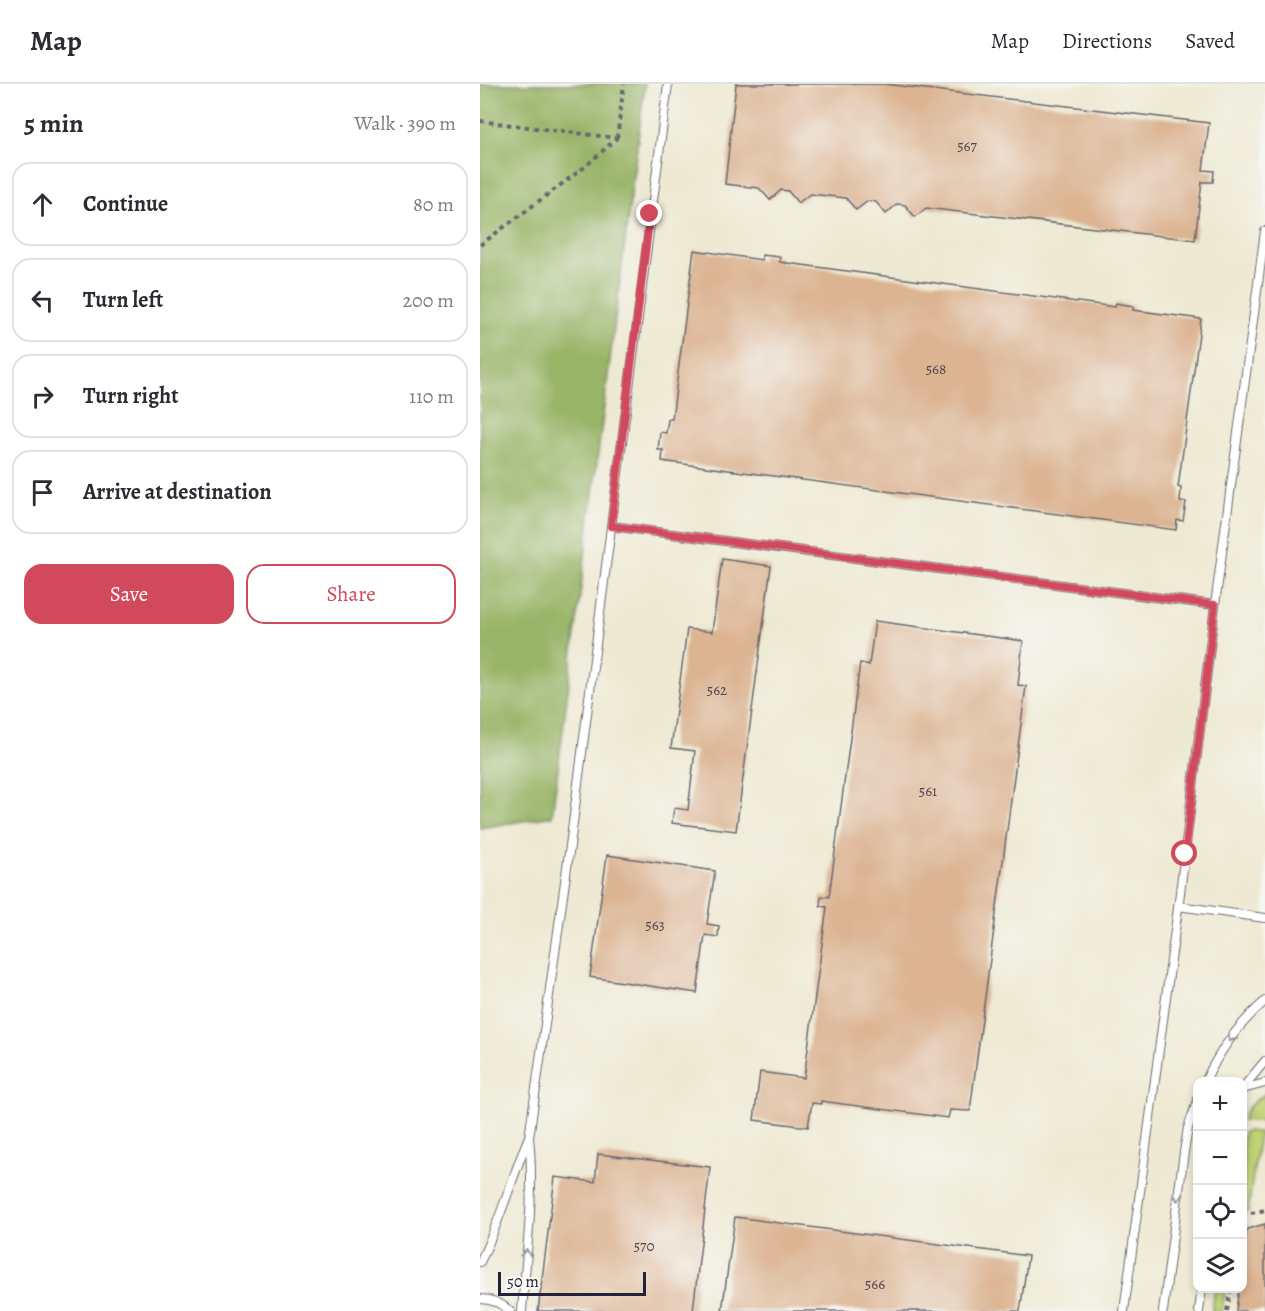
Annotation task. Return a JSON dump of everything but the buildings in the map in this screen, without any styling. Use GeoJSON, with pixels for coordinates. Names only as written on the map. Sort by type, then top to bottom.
{"type":"FeatureCollection","features":[{"type":"Feature","properties":{"kind":"lane"},"geometry":{"type":"LineString","coordinates":[[522,1311],[531,1188],[529,1137],[570,846],[668,84]]}},
{"type":"Feature","properties":{"kind":"lane"},"geometry":{"type":"LineString","coordinates":[[1124,1311],[1179,906],[1215,605],[1265,231]]}},
{"type":"Feature","properties":{"kind":"lane"},"geometry":{"type":"LineString","coordinates":[[611,526],[1215,605]]}},
{"type":"Feature","properties":{"kind":"lane"},"geometry":{"type":"LineString","coordinates":[[1179,906],[1265,918]]}},
{"type":"Feature","properties":{"kind":"lane"},"geometry":{"type":"LineString","coordinates":[[1207,1077],[1215,1061],[1236,1030],[1265,1001]]}},
{"type":"Feature","properties":{"kind":"lane"},"geometry":{"type":"LineString","coordinates":[[1247,1083],[1265,1060]]}},
{"type":"Feature","properties":{"kind":"lane"},"geometry":{"type":"LineString","coordinates":[[1247,1088],[1265,1083]]}},
{"type":"Feature","properties":{"kind":"lane"},"geometry":{"type":"LineString","coordinates":[[1163,1311],[1184,1152],[1193,1112]]}},
{"type":"Feature","properties":{"kind":"lane"},"geometry":{"type":"LineString","coordinates":[[480,1262],[499,1221],[529,1137]]}},
{"type":"Feature","properties":{"kind":"lane"},"geometry":{"type":"LineString","coordinates":[[1199,1311],[1201,1293]]}},
{"type":"Feature","properties":{"kind":"lane"},"geometry":{"type":"LineString","coordinates":[[480,1299],[493,1301],[510,1311]]}},
{"type":"Feature","properties":{"kind":"path"},"geometry":{"type":"LineString","coordinates":[[480,245],[586,166],[616,138],[624,84]]}},
{"type":"Feature","properties":{"kind":"path"},"geometry":{"type":"LineString","coordinates":[[480,122],[616,138]]}},
{"type":"Feature","properties":{"kind":"path"},"geometry":{"type":"LineString","coordinates":[[1247,1214],[1265,1210]]}},
{"type":"Feature","properties":{"kind":"path"},"geometry":{"type":"LineString","coordinates":[[1227,1311],[1230,1293]]}},
{"type":"Feature","properties":{"kind":"green space"},"geometry":{"type":"Polygon","coordinates":[[[480,84],[645,84],[552,816],[480,828],[480,84]]]}},
{"type":"Feature","properties":{"kind":"green space"},"geometry":{"type":"Polygon","coordinates":[[[1265,1094],[1265,1121],[1247,1120],[1247,1111],[1265,1094]]]}},
{"type":"Feature","properties":{"kind":"green space"},"geometry":{"type":"Polygon","coordinates":[[[1247,1131],[1261,1133],[1258,1140],[1248,1211],[1247,1131]]]}},
{"type":"Feature","properties":{"kind":"green space"},"geometry":{"type":"Polygon","coordinates":[[[1214,1293],[1224,1293],[1222,1311],[1212,1311],[1214,1293]]]}},
{"type":"Feature","properties":{"kind":"route"},"geometry":{"type":"LineString","coordinates":[[650,214],[611,526],[1215,605],[1185,854]]}}]}
